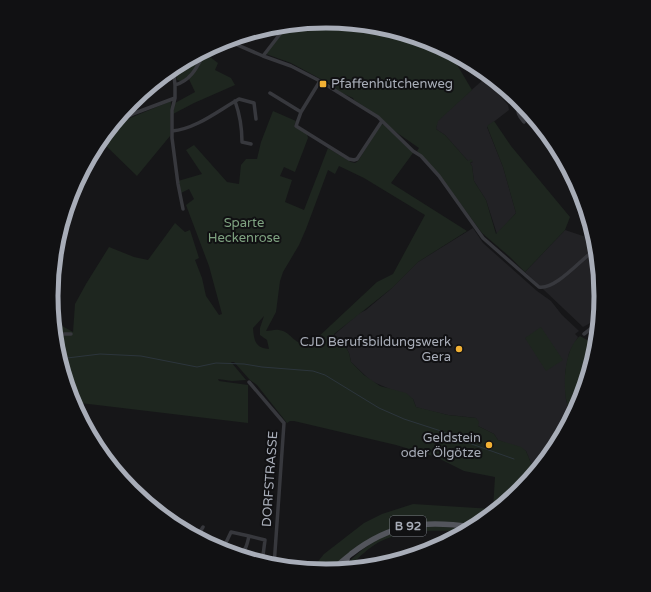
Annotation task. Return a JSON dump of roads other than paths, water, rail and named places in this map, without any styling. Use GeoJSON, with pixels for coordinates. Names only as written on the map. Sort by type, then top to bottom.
{"type":"FeatureCollection","features":[{"type":"Feature","properties":{"kind":"main road","name":"B 92"},"geometry":{"type":"LineString","coordinates":[[339,563],[378,536],[410,525],[444,524],[462,526]]}},
{"type":"Feature","properties":{"kind":"main road","name":"B 92"},"geometry":{"type":"LineString","coordinates":[[345,563],[351,554]]}},
{"type":"Feature","properties":{"kind":"street"},"geometry":{"type":"LineString","coordinates":[[263,56],[282,32]]}},
{"type":"Feature","properties":{"kind":"street"},"geometry":{"type":"LineString","coordinates":[[235,44],[291,66],[320,81],[371,112],[421,156],[439,176],[483,238],[536,285],[543,288],[548,287],[562,278],[590,254]]}},
{"type":"Feature","properties":{"kind":"street"},"geometry":{"type":"LineString","coordinates":[[175,85],[190,78],[201,59]]}},
{"type":"Feature","properties":{"kind":"street"},"geometry":{"type":"LineString","coordinates":[[174,76],[175,98],[172,110],[172,138],[183,209]]}},
{"type":"Feature","properties":{"kind":"street"},"geometry":{"type":"LineString","coordinates":[[320,81],[301,112],[296,126],[349,159],[354,160],[357,159],[382,121]]}},
{"type":"Feature","properties":{"kind":"street"},"geometry":{"type":"LineString","coordinates":[[270,93],[301,112]]}},
{"type":"Feature","properties":{"kind":"street"},"geometry":{"type":"LineString","coordinates":[[125,118],[175,98]]}},
{"type":"Feature","properties":{"kind":"street"},"geometry":{"type":"LineString","coordinates":[[172,130],[177,130],[197,123],[239,99],[254,103],[256,119]]}},
{"type":"Feature","properties":{"kind":"street"},"geometry":{"type":"LineString","coordinates":[[235,101],[242,127],[242,142],[251,144]]}},
{"type":"Feature","properties":{"kind":"street"},"geometry":{"type":"LineString","coordinates":[[519,110],[518,113],[524,122]]}},
{"type":"Feature","properties":{"kind":"street"},"geometry":{"type":"LineString","coordinates":[[584,334],[591,328]]}},
{"type":"Feature","properties":{"kind":"street"},"geometry":{"type":"LineString","coordinates":[[61,334],[71,334]]}},
{"type":"Feature","properties":{"kind":"street","name":"DORFSTRASSE"},"geometry":{"type":"LineString","coordinates":[[250,382],[284,423],[274,559]]}},
{"type":"Feature","properties":{"kind":"street"},"geometry":{"type":"LineString","coordinates":[[200,532],[203,527]]}},
{"type":"Feature","properties":{"kind":"street"},"geometry":{"type":"LineString","coordinates":[[225,545],[231,532],[265,540],[263,557]]}},
{"type":"Feature","properties":{"kind":"street"},"geometry":{"type":"LineString","coordinates":[[243,551],[247,547],[249,536]]}},
{"type":"Feature","properties":{"kind":"waterway"},"geometry":{"type":"LineString","coordinates":[[65,358],[100,354],[141,356],[197,367],[216,363],[244,364],[313,371],[325,375],[379,408],[404,419],[441,431],[466,442],[514,459]]}},
{"type":"Feature","properties":{"kind":"place","name":"Pfaffenhütchenweg"},"geometry":{"type":"Point","coordinates":[323,84]}},
{"type":"Feature","properties":{"kind":"place","name":"CJD Berufsbildungswerk Gera"},"geometry":{"type":"Point","coordinates":[459,349]}},
{"type":"Feature","properties":{"kind":"place","name":"Geldstein oder Ölgötze"},"geometry":{"type":"Point","coordinates":[489,445]}},
{"type":"Feature","properties":{"kind":"park label","name":"Sparte Heckenrose"},"geometry":{"type":"Point","coordinates":[244,230]}}]}
